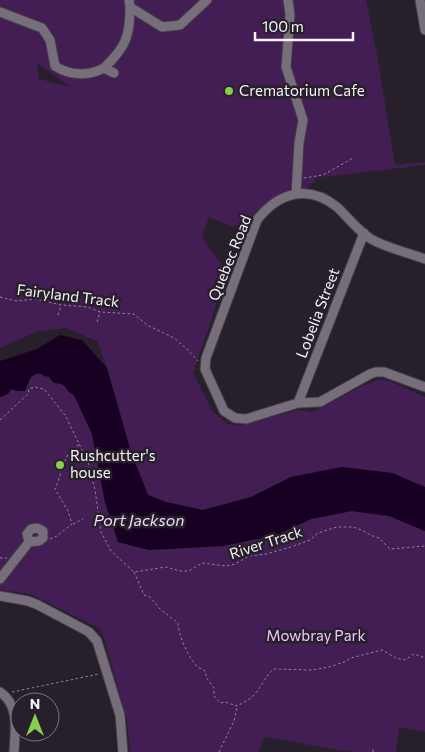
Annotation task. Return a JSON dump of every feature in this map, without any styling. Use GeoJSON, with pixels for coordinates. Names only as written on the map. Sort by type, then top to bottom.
{"type":"FeatureCollection","features":[{"type":"Feature","properties":{"kind":"street"},"geometry":{"type":"LineString","coordinates":[[129,3],[162,26],[180,25],[207,0]]}},
{"type":"Feature","properties":{"kind":"street"},"geometry":{"type":"LineString","coordinates":[[288,0],[290,14],[286,67],[303,120],[296,194],[321,197],[336,207],[371,239],[425,259]]}},
{"type":"Feature","properties":{"kind":"street"},"geometry":{"type":"LineString","coordinates":[[420,0],[425,30]]}},
{"type":"Feature","properties":{"kind":"street"},"geometry":{"type":"LineString","coordinates":[[0,12],[42,28],[50,40],[55,66],[62,71],[88,74],[104,68],[124,45],[130,30],[129,3]]}},
{"type":"Feature","properties":{"kind":"street"},"geometry":{"type":"LineString","coordinates":[[104,68],[114,73]]}},
{"type":"Feature","properties":{"kind":"street","name":"Quebec Road"},"geometry":{"type":"LineString","coordinates":[[205,369],[206,358],[257,220],[267,208],[279,199],[296,194]]}},
{"type":"Feature","properties":{"kind":"street","name":"Lobelia Street"},"geometry":{"type":"LineString","coordinates":[[298,403],[364,233]]}},
{"type":"Feature","properties":{"kind":"street"},"geometry":{"type":"LineString","coordinates":[[205,369],[224,411],[235,418],[246,419],[298,403],[320,402],[376,372],[384,372],[425,387]]}},
{"type":"Feature","properties":{"kind":"street"},"geometry":{"type":"LineString","coordinates":[[0,579],[30,542],[39,541],[43,538],[44,531],[33,528],[27,534],[30,542]]}},
{"type":"Feature","properties":{"kind":"street"},"geometry":{"type":"LineString","coordinates":[[0,596],[28,601],[89,632],[97,641],[120,715],[122,752]]}},
{"type":"Feature","properties":{"kind":"street"},"geometry":{"type":"LineString","coordinates":[[2,694],[12,702],[15,723],[14,752]]}},
{"type":"Feature","properties":{"kind":"path"},"geometry":{"type":"LineString","coordinates":[[296,179],[323,175],[352,158]]}},
{"type":"Feature","properties":{"kind":"path","name":"Fairyland Track"},"geometry":{"type":"LineString","coordinates":[[0,297],[16,301],[35,299],[61,305],[88,306],[100,312],[134,314],[147,325],[174,338],[205,369]]}},
{"type":"Feature","properties":{"kind":"path"},"geometry":{"type":"LineString","coordinates":[[58,315],[61,305]]}},
{"type":"Feature","properties":{"kind":"path"},"geometry":{"type":"LineString","coordinates":[[97,322],[100,312]]}},
{"type":"Feature","properties":{"kind":"path"},"geometry":{"type":"LineString","coordinates":[[0,420],[28,394],[29,389],[35,387],[44,389],[65,415],[88,462],[95,490],[101,532],[106,542],[117,558],[132,569],[144,595],[150,597],[160,609],[178,623],[185,650],[195,664],[206,672],[206,677],[214,688],[214,696],[220,703],[225,702],[237,706],[248,700],[255,694],[267,674],[274,668],[312,670],[329,667],[350,658],[382,650],[396,658],[405,660],[414,654],[425,658]]}},
{"type":"Feature","properties":{"kind":"path"},"geometry":{"type":"LineString","coordinates":[[72,524],[65,506],[55,489],[62,475],[64,461],[73,448],[80,445]]}},
{"type":"Feature","properties":{"kind":"path"},"geometry":{"type":"LineString","coordinates":[[43,538],[46,540],[57,536],[72,524],[83,519]]}},
{"type":"Feature","properties":{"kind":"path","name":"River Track"},"geometry":{"type":"LineString","coordinates":[[134,572],[166,567],[180,571],[189,571],[202,563],[226,566],[235,564],[248,556],[266,554],[310,540],[318,533],[337,526],[353,527],[379,538],[390,549],[425,546]]}},
{"type":"Feature","properties":{"kind":"path"},"geometry":{"type":"LineString","coordinates":[[2,694],[107,672]]}},
{"type":"Feature","properties":{"kind":"path"},"geometry":{"type":"LineString","coordinates":[[219,752],[234,721],[237,706]]}},
{"type":"Feature","properties":{"kind":"green space"},"geometry":{"type":"Polygon","coordinates":[[[0,0],[366,0],[395,165],[425,162],[425,165],[323,177],[322,174],[304,191],[275,200],[247,220],[233,227],[209,217],[202,236],[208,247],[225,268],[214,312],[193,373],[213,412],[228,424],[242,425],[299,410],[312,412],[364,385],[381,379],[425,397],[425,487],[392,473],[342,467],[291,477],[251,497],[203,510],[166,502],[148,495],[131,452],[107,368],[97,341],[65,328],[39,331],[0,348],[0,0]],[[37,63],[39,79],[71,87],[37,63]]]}},
{"type":"Feature","properties":{"kind":"green space","name":"Mowbray Park"},"geometry":{"type":"Polygon","coordinates":[[[38,373],[48,376],[54,383],[64,386],[74,395],[92,434],[105,502],[118,542],[149,550],[223,546],[277,535],[311,519],[352,511],[389,516],[425,531],[425,732],[399,727],[396,752],[351,752],[264,737],[259,752],[130,752],[127,720],[100,629],[31,594],[0,590],[0,397],[8,394],[11,389],[17,391],[31,376],[38,373]]]}},
{"type":"Feature","properties":{"kind":"water","name":"Port Jackson"},"geometry":{"type":"Polygon","coordinates":[[[60,335],[82,340],[107,368],[131,452],[148,495],[166,502],[203,510],[251,497],[291,477],[342,467],[392,473],[425,487],[425,531],[389,516],[352,511],[311,519],[277,535],[223,546],[149,550],[118,542],[105,502],[92,434],[74,395],[64,386],[54,383],[48,376],[45,377],[42,374],[38,374],[31,377],[25,391],[11,389],[8,394],[0,397],[0,361],[37,349],[60,335]]]}},
{"type":"Feature","properties":{"kind":"place","name":"Crematorium Cafe"},"geometry":{"type":"Point","coordinates":[229,91]}},
{"type":"Feature","properties":{"kind":"place","name":"Rushcutter's house"},"geometry":{"type":"Point","coordinates":[60,465]}}]}
